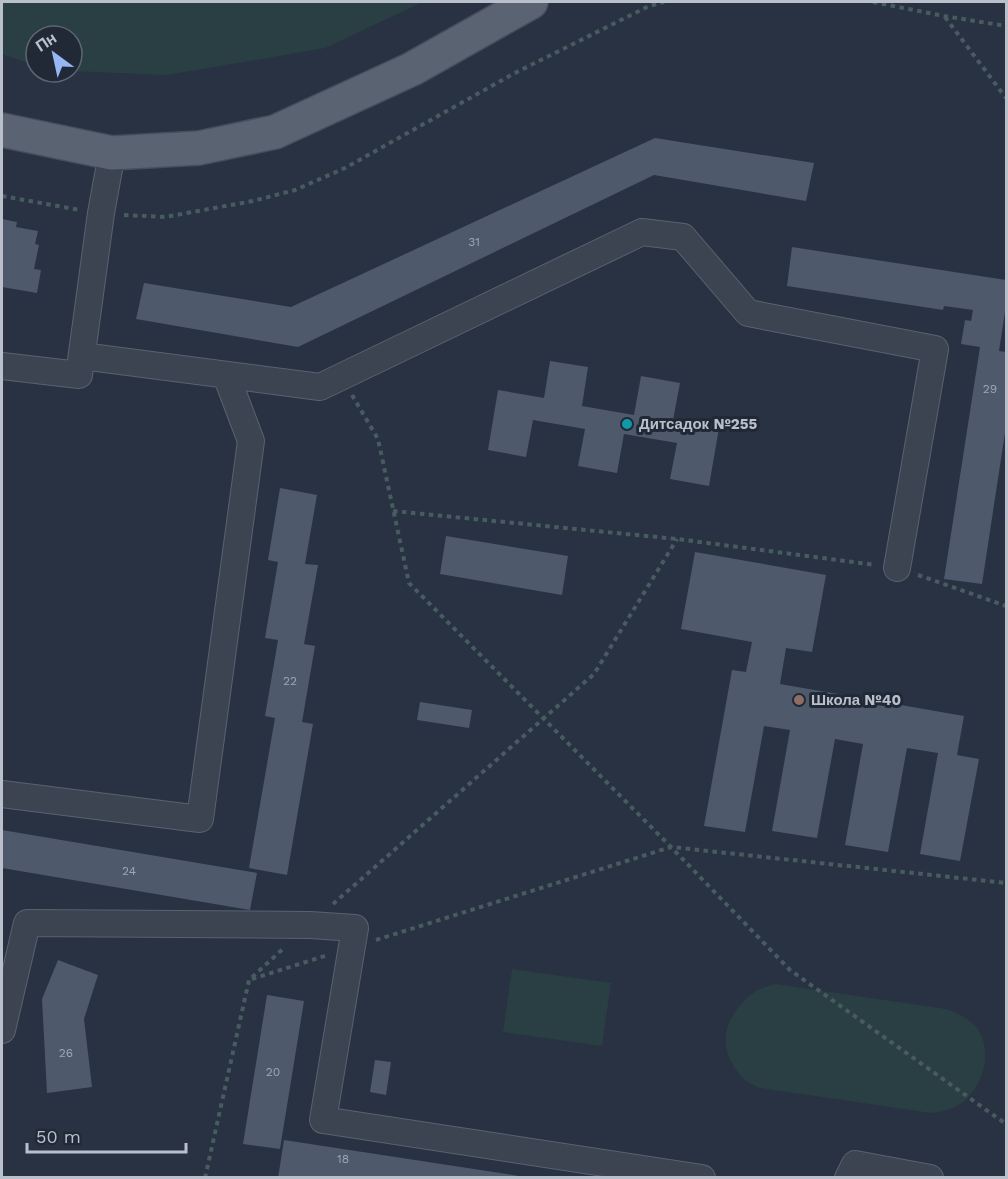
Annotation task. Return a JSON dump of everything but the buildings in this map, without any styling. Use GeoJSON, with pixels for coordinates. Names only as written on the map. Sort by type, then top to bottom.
{"type":"FeatureCollection","features":[{"type":"Feature","properties":{"kind":"main road"},"geometry":{"type":"LineString","coordinates":[[2,130],[112,153],[199,148],[275,132],[412,69],[531,2]]}},
{"type":"Feature","properties":{"kind":"lane"},"geometry":{"type":"LineString","coordinates":[[2,366],[79,375],[100,213],[112,153]]}},
{"type":"Feature","properties":{"kind":"lane"},"geometry":{"type":"LineString","coordinates":[[82,357],[320,387],[642,232],[683,237],[748,313],[935,349],[897,568]]}},
{"type":"Feature","properties":{"kind":"lane"},"geometry":{"type":"LineString","coordinates":[[2,794],[200,819],[251,441],[226,375]]}},
{"type":"Feature","properties":{"kind":"lane"},"geometry":{"type":"LineString","coordinates":[[2,1030],[27,923],[310,925],[355,928],[323,1120],[702,1178]]}},
{"type":"Feature","properties":{"kind":"lane"},"geometry":{"type":"LineString","coordinates":[[848,1178],[855,1164],[930,1178]]}},
{"type":"Feature","properties":{"kind":"path"},"geometry":{"type":"LineString","coordinates":[[2,196],[100,213],[165,217],[254,201],[295,190],[345,168],[513,74],[649,6],[664,2]]}},
{"type":"Feature","properties":{"kind":"path"},"geometry":{"type":"LineString","coordinates":[[873,2],[1006,26]]}},
{"type":"Feature","properties":{"kind":"path"},"geometry":{"type":"LineString","coordinates":[[944,16],[1006,98]]}},
{"type":"Feature","properties":{"kind":"path"},"geometry":{"type":"LineString","coordinates":[[341,377],[378,439],[409,584],[790,970],[1006,1124]]}},
{"type":"Feature","properties":{"kind":"path"},"geometry":{"type":"LineString","coordinates":[[393,511],[677,539],[897,568],[1006,606]]}},
{"type":"Feature","properties":{"kind":"path"},"geometry":{"type":"LineString","coordinates":[[205,1178],[249,980],[594,674],[677,539]]}},
{"type":"Feature","properties":{"kind":"path"},"geometry":{"type":"LineString","coordinates":[[249,980],[671,847],[1006,883]]}},
{"type":"Feature","properties":{"kind":"green space"},"geometry":{"type":"Polygon","coordinates":[[[2,2],[423,2],[325,48],[167,75],[84,72],[84,24],[24,24],[24,62],[2,54],[2,2]]]}},
{"type":"Feature","properties":{"kind":"green space"},"geometry":{"type":"Polygon","coordinates":[[[512,969],[611,983],[602,1046],[503,1032],[512,969]]]}},
{"type":"Feature","properties":{"kind":"green space"},"geometry":{"type":"Polygon","coordinates":[[[775,984],[946,1009],[963,1017],[975,1025],[983,1039],[985,1063],[977,1086],[961,1104],[931,1113],[760,1088],[752,1084],[737,1071],[728,1054],[726,1036],[728,1027],[737,1009],[749,996],[775,984]]]}},
{"type":"Feature","properties":{"kind":"place","name":"Дитсадок №255"},"geometry":{"type":"Point","coordinates":[627,424]}},
{"type":"Feature","properties":{"kind":"place","name":"Школа №40"},"geometry":{"type":"Point","coordinates":[799,700]}}]}
